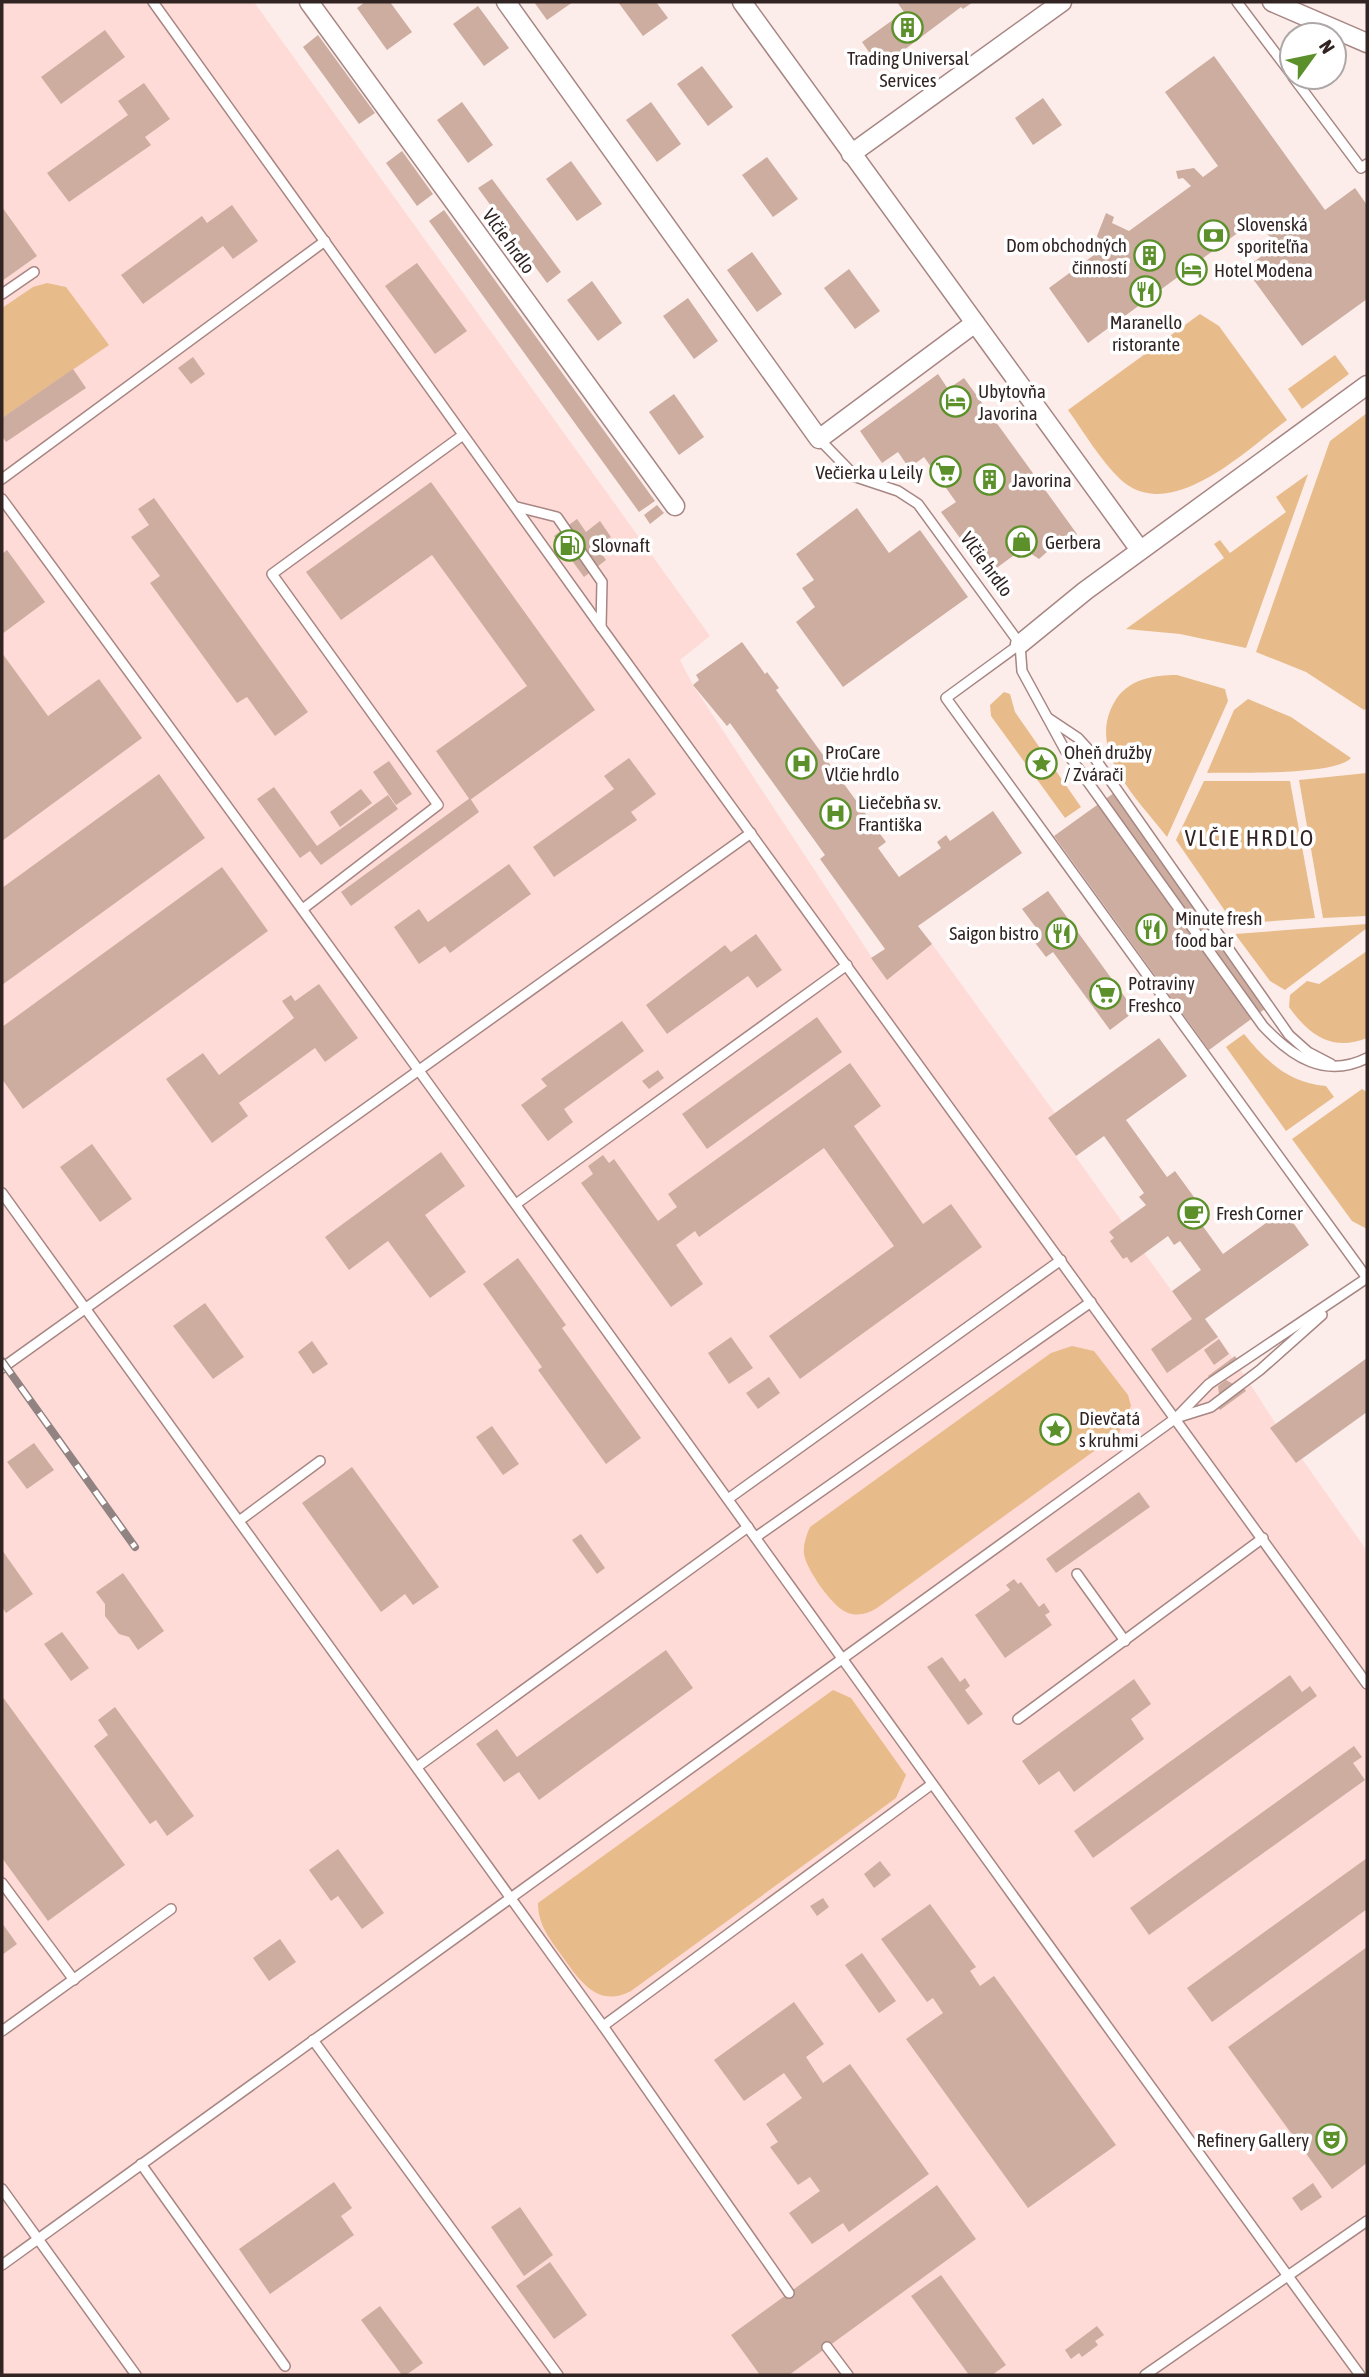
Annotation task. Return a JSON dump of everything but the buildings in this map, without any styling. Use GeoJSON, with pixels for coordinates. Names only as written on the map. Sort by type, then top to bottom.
{"type":"FeatureCollection","features":[{"type":"Feature","properties":{"kind":"street","name":"Vlčie hrdlo"},"geometry":{"type":"LineString","coordinates":[[309,2],[675,506]]}},
{"type":"Feature","properties":{"kind":"street","name":"Vlčie hrdlo"},"geometry":{"type":"LineString","coordinates":[[506,2],[819,439]]}},
{"type":"Feature","properties":{"kind":"street"},"geometry":{"type":"LineString","coordinates":[[742,2],[1140,550]]}},
{"type":"Feature","properties":{"kind":"street"},"geometry":{"type":"LineString","coordinates":[[851,154],[1062,2]]}},
{"type":"Feature","properties":{"kind":"street"},"geometry":{"type":"LineString","coordinates":[[1272,2],[1367,43]]}},
{"type":"Feature","properties":{"kind":"street"},"geometry":{"type":"LineString","coordinates":[[819,439],[975,323]]}},
{"type":"Feature","properties":{"kind":"street"},"geometry":{"type":"LineString","coordinates":[[1020,644],[1140,550],[1367,385]]}},
{"type":"Feature","properties":{"kind":"lane"},"geometry":{"type":"LineString","coordinates":[[153,2],[601,627],[1367,1684]]}},
{"type":"Feature","properties":{"kind":"lane"},"geometry":{"type":"LineString","coordinates":[[1237,2],[1278,56]]}},
{"type":"Feature","properties":{"kind":"lane"},"geometry":{"type":"LineString","coordinates":[[1304,91],[1361,168],[1367,164]]}},
{"type":"Feature","properties":{"kind":"lane"},"geometry":{"type":"LineString","coordinates":[[2,479],[325,241]]}},
{"type":"Feature","properties":{"kind":"lane"},"geometry":{"type":"LineString","coordinates":[[2,294],[34,272]]}},
{"type":"Feature","properties":{"kind":"lane"},"geometry":{"type":"LineString","coordinates":[[304,908],[438,805],[272,574],[463,435]]}},
{"type":"Feature","properties":{"kind":"lane","name":"Vlčie hrdlo"},"geometry":{"type":"LineString","coordinates":[[819,439],[856,477],[898,491],[918,504],[1020,644]]}},
{"type":"Feature","properties":{"kind":"lane"},"geometry":{"type":"LineString","coordinates":[[2,499],[304,908],[1091,2008],[1360,2375]]}},
{"type":"Feature","properties":{"kind":"lane"},"geometry":{"type":"LineString","coordinates":[[517,507],[557,517],[601,582],[601,627]]}},
{"type":"Feature","properties":{"kind":"lane"},"geometry":{"type":"LineString","coordinates":[[1020,644],[1022,671],[1044,715],[1082,776],[1263,1026],[1299,1059],[1312,1064],[1339,1067],[1367,1058]]}},
{"type":"Feature","properties":{"kind":"lane"},"geometry":{"type":"LineString","coordinates":[[2,2265],[1176,1418],[1209,1384],[1367,1278],[946,698],[1020,644]]}},
{"type":"Feature","properties":{"kind":"lane"},"geometry":{"type":"LineString","coordinates":[[1044,715],[1078,738],[1088,750],[1289,1035],[1308,1052],[1339,1067]]}},
{"type":"Feature","properties":{"kind":"lane"},"geometry":{"type":"LineString","coordinates":[[2,1368],[751,833]]}},
{"type":"Feature","properties":{"kind":"lane"},"geometry":{"type":"LineString","coordinates":[[516,1204],[847,965]]}},
{"type":"Feature","properties":{"kind":"lane"},"geometry":{"type":"LineString","coordinates":[[2,1193],[603,2026],[789,2293]]}},
{"type":"Feature","properties":{"kind":"lane"},"geometry":{"type":"LineString","coordinates":[[728,1499],[1061,1261]]}},
{"type":"Feature","properties":{"kind":"lane"},"geometry":{"type":"LineString","coordinates":[[1176,1418],[1211,1407],[1240,1386],[1347,1293]]}},
{"type":"Feature","properties":{"kind":"lane"},"geometry":{"type":"LineString","coordinates":[[756,1537],[1091,1302]]}},
{"type":"Feature","properties":{"kind":"lane"},"geometry":{"type":"LineString","coordinates":[[239,1521],[320,1461]]}},
{"type":"Feature","properties":{"kind":"lane"},"geometry":{"type":"LineString","coordinates":[[417,1767],[748,1527]]}},
{"type":"Feature","properties":{"kind":"lane"},"geometry":{"type":"LineString","coordinates":[[1018,1719],[1263,1538]]}},
{"type":"Feature","properties":{"kind":"lane"},"geometry":{"type":"LineString","coordinates":[[1077,1574],[1125,1641]]}},
{"type":"Feature","properties":{"kind":"lane"},"geometry":{"type":"LineString","coordinates":[[603,2026],[932,1784]]}},
{"type":"Feature","properties":{"kind":"lane"},"geometry":{"type":"LineString","coordinates":[[2,1883],[74,1980]]}},
{"type":"Feature","properties":{"kind":"lane"},"geometry":{"type":"LineString","coordinates":[[2,2031],[171,1909]]}},
{"type":"Feature","properties":{"kind":"lane"},"geometry":{"type":"LineString","coordinates":[[313,2040],[558,2375]]}},
{"type":"Feature","properties":{"kind":"lane"},"geometry":{"type":"LineString","coordinates":[[141,2164],[285,2366]]}},
{"type":"Feature","properties":{"kind":"lane"},"geometry":{"type":"LineString","coordinates":[[2,2189],[136,2375]]}},
{"type":"Feature","properties":{"kind":"lane"},"geometry":{"type":"LineString","coordinates":[[1145,2375],[1367,2221]]}},
{"type":"Feature","properties":{"kind":"lane"},"geometry":{"type":"LineString","coordinates":[[827,2347],[848,2375]]}},
{"type":"Feature","properties":{"kind":"shaded area"},"geometry":{"type":"Polygon","coordinates":[[[2,2],[254,2],[710,636],[680,660],[693,685],[886,979],[932,944],[1055,1113],[1048,1118],[1196,1325],[1205,1319],[1235,1361],[1276,1424],[1271,1429],[1296,1463],[1302,1459],[1365,1548],[1367,1547],[1367,2375],[2,2375],[2,2]]]}},
{"type":"Feature","properties":{"kind":"shaded area"},"geometry":{"type":"Polygon","coordinates":[[[47,283],[66,287],[109,345],[2,418],[2,308],[33,287],[47,283]]]}},
{"type":"Feature","properties":{"kind":"shaded area"},"geometry":{"type":"Polygon","coordinates":[[[1200,314],[1219,326],[1287,420],[1207,478],[1184,489],[1161,494],[1140,491],[1120,479],[1099,455],[1068,410],[1200,314]]]}},
{"type":"Feature","properties":{"kind":"shaded area"},"geometry":{"type":"Polygon","coordinates":[[[1335,355],[1349,374],[1302,409],[1288,389],[1335,355]]]}},
{"type":"Feature","properties":{"kind":"shaded area"},"geometry":{"type":"Polygon","coordinates":[[[1367,413],[1367,708],[1364,710],[1306,672],[1256,652],[1330,441],[1367,413]]]}},
{"type":"Feature","properties":{"kind":"shaded area"},"geometry":{"type":"Polygon","coordinates":[[[1308,474],[1246,648],[1180,634],[1126,629],[1224,558],[1214,544],[1220,540],[1230,553],[1286,512],[1276,497],[1308,474]]]}},
{"type":"Feature","properties":{"kind":"shaded area"},"geometry":{"type":"Polygon","coordinates":[[[1177,675],[1225,689],[1228,701],[1167,837],[1119,774],[1106,738],[1107,720],[1120,694],[1134,683],[1151,677],[1177,675]]]}},
{"type":"Feature","properties":{"kind":"shaded area"},"geometry":{"type":"Polygon","coordinates":[[[1004,692],[1010,694],[1015,712],[1081,807],[1065,818],[991,716],[990,705],[1004,692]]]}},
{"type":"Feature","properties":{"kind":"shaded area"},"geometry":{"type":"Polygon","coordinates":[[[1248,699],[1291,717],[1351,758],[1325,768],[1260,773],[1207,773],[1234,710],[1248,699]]]}},
{"type":"Feature","properties":{"kind":"shaded area"},"geometry":{"type":"Polygon","coordinates":[[[1367,773],[1367,916],[1323,918],[1299,780],[1367,773]]]}},
{"type":"Feature","properties":{"kind":"shaded area"},"geometry":{"type":"Polygon","coordinates":[[[1204,781],[1290,781],[1315,918],[1234,924],[1176,840],[1204,781]]]}},
{"type":"Feature","properties":{"kind":"shaded area"},"geometry":{"type":"Polygon","coordinates":[[[1367,924],[1367,928],[1285,990],[1270,981],[1235,934],[1367,924]]]}},
{"type":"Feature","properties":{"kind":"shaded area"},"geometry":{"type":"Polygon","coordinates":[[[1367,951],[1367,1038],[1354,1042],[1332,1042],[1313,1033],[1289,1007],[1290,995],[1307,981],[1319,984],[1367,951]]]}},
{"type":"Feature","properties":{"kind":"shaded area"},"geometry":{"type":"Polygon","coordinates":[[[1244,1034],[1279,1069],[1301,1080],[1326,1086],[1334,1097],[1286,1131],[1226,1047],[1244,1034]]]}},
{"type":"Feature","properties":{"kind":"shaded area"},"geometry":{"type":"Polygon","coordinates":[[[1362,1089],[1367,1092],[1367,1229],[1352,1221],[1292,1139],[1362,1089]]]}},
{"type":"Feature","properties":{"kind":"shaded area"},"geometry":{"type":"Polygon","coordinates":[[[1072,1346],[1094,1351],[1128,1395],[1131,1406],[1119,1433],[877,1608],[858,1615],[846,1612],[834,1603],[820,1586],[806,1561],[804,1547],[810,1527],[1051,1353],[1072,1346]]]}},
{"type":"Feature","properties":{"kind":"shaded area"},"geometry":{"type":"Polygon","coordinates":[[[833,1690],[851,1698],[906,1775],[896,1798],[631,1991],[619,1996],[609,1996],[590,1989],[575,1974],[549,1938],[542,1925],[538,1903],[833,1690]]]}},
{"type":"Feature","properties":{"kind":"railway"},"geometry":{"type":"LineString","coordinates":[[2,1361],[135,1547]]}},
{"type":"Feature","properties":{"kind":"place","name":"Trading Universal Services"},"geometry":{"type":"Point","coordinates":[908,27]}},
{"type":"Feature","properties":{"kind":"place","name":"Slovenská sporiteľňa"},"geometry":{"type":"Point","coordinates":[1214,235]}},
{"type":"Feature","properties":{"kind":"place","name":"Dom obchodných činností"},"geometry":{"type":"Point","coordinates":[1150,256]}},
{"type":"Feature","properties":{"kind":"place","name":"Hotel Modena"},"geometry":{"type":"Point","coordinates":[1191,270]}},
{"type":"Feature","properties":{"kind":"place","name":"Maranello ristorante"},"geometry":{"type":"Point","coordinates":[1146,291]}},
{"type":"Feature","properties":{"kind":"place","name":"Ubytovňa Javorina"},"geometry":{"type":"Point","coordinates":[955,402]}},
{"type":"Feature","properties":{"kind":"place","name":"Večierka u Leily"},"geometry":{"type":"Point","coordinates":[946,472]}},
{"type":"Feature","properties":{"kind":"place","name":"Javorina"},"geometry":{"type":"Point","coordinates":[989,480]}},
{"type":"Feature","properties":{"kind":"place","name":"Gerbera"},"geometry":{"type":"Point","coordinates":[1022,542]}},
{"type":"Feature","properties":{"kind":"place","name":"Slovnaft"},"geometry":{"type":"Point","coordinates":[569,545]}},
{"type":"Feature","properties":{"kind":"place","name":"ProCare Vlčie hrdlo"},"geometry":{"type":"Point","coordinates":[802,763]}},
{"type":"Feature","properties":{"kind":"place","name":"Oheň družby / Zvárači"},"geometry":{"type":"Point","coordinates":[1041,763]}},
{"type":"Feature","properties":{"kind":"place","name":"Liečebňa sv. Františka"},"geometry":{"type":"Point","coordinates":[835,813]}},
{"type":"Feature","properties":{"kind":"place","name":"Minute fresh food bar"},"geometry":{"type":"Point","coordinates":[1152,929]}},
{"type":"Feature","properties":{"kind":"place","name":"Saigon bistro"},"geometry":{"type":"Point","coordinates":[1062,933]}},
{"type":"Feature","properties":{"kind":"place","name":"Potraviny Freshco"},"geometry":{"type":"Point","coordinates":[1105,994]}},
{"type":"Feature","properties":{"kind":"place","name":"Fresh Corner"},"geometry":{"type":"Point","coordinates":[1193,1213]}},
{"type":"Feature","properties":{"kind":"place","name":"Dievčatá s kruhmi"},"geometry":{"type":"Point","coordinates":[1056,1429]}},
{"type":"Feature","properties":{"kind":"place","name":"Refinery Gallery"},"geometry":{"type":"Point","coordinates":[1332,2140]}},
{"type":"Feature","properties":{"kind":"district","name":"VLČIE HRDLO"},"geometry":{"type":"Point","coordinates":[1250,838]}}]}
